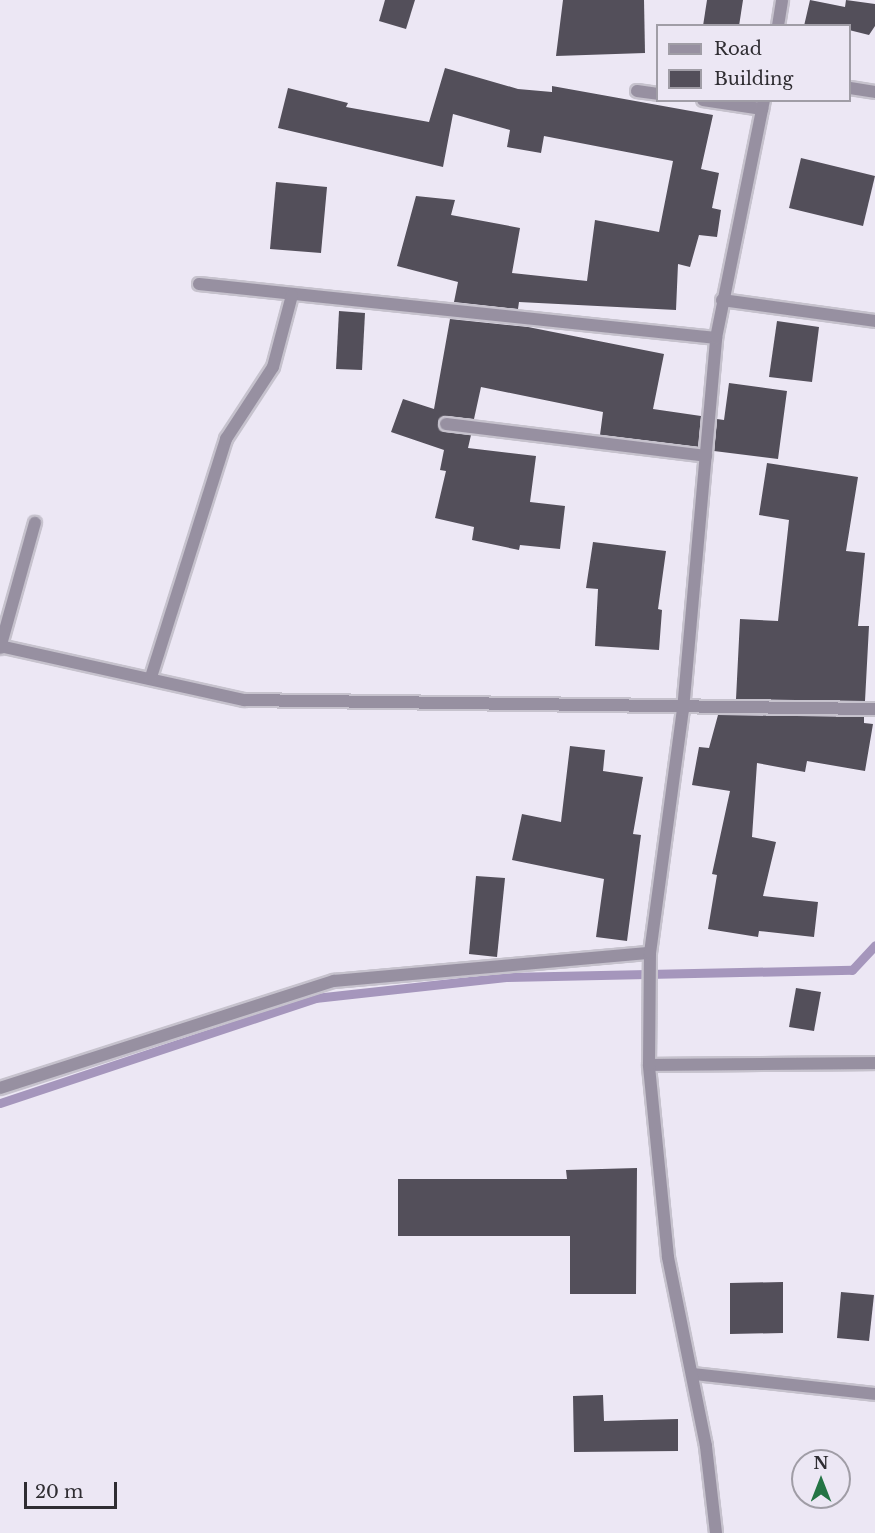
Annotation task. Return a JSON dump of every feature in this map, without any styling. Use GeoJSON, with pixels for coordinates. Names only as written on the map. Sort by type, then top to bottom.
{"type":"FeatureCollection","features":[{"type":"Feature","properties":{"kind":"street"},"geometry":{"type":"LineString","coordinates":[[778,24],[782,0]]}},
{"type":"Feature","properties":{"kind":"street"},"geometry":{"type":"LineString","coordinates":[[851,88],[875,92]]}},
{"type":"Feature","properties":{"kind":"street"},"geometry":{"type":"LineString","coordinates":[[637,91],[656,94]]}},
{"type":"Feature","properties":{"kind":"street"},"geometry":{"type":"LineString","coordinates":[[716,1533],[694,1374],[668,1257],[650,1065],[651,958],[683,710],[716,338],[763,105],[727,102]]}},
{"type":"Feature","properties":{"kind":"street"},"geometry":{"type":"LineString","coordinates":[[199,284],[292,295],[441,307],[716,338]]}},
{"type":"Feature","properties":{"kind":"street"},"geometry":{"type":"LineString","coordinates":[[151,677],[225,439],[273,367],[292,295]]}},
{"type":"Feature","properties":{"kind":"street"},"geometry":{"type":"LineString","coordinates":[[722,300],[875,321]]}},
{"type":"Feature","properties":{"kind":"street"},"geometry":{"type":"LineString","coordinates":[[446,424],[706,456]]}},
{"type":"Feature","properties":{"kind":"street"},"geometry":{"type":"LineString","coordinates":[[35,523],[0,647],[151,677],[244,700],[683,710],[875,709]]}},
{"type":"Feature","properties":{"kind":"street"},"geometry":{"type":"LineString","coordinates":[[0,1088],[334,981],[651,958]]}},
{"type":"Feature","properties":{"kind":"street"},"geometry":{"type":"LineString","coordinates":[[650,1065],[875,1063]]}},
{"type":"Feature","properties":{"kind":"street"},"geometry":{"type":"LineString","coordinates":[[694,1374],[875,1394]]}},
{"type":"Feature","properties":{"kind":"building"},"geometry":{"type":"Polygon","coordinates":[[[385,0],[415,0],[406,29],[379,21],[385,0]]]}},
{"type":"Feature","properties":{"kind":"building"},"geometry":{"type":"Polygon","coordinates":[[[563,0],[644,0],[645,53],[556,56],[563,0]]]}},
{"type":"Feature","properties":{"kind":"building"},"geometry":{"type":"Polygon","coordinates":[[[707,0],[743,0],[739,24],[703,24],[707,0]]]}},
{"type":"Feature","properties":{"kind":"building"},"geometry":{"type":"Polygon","coordinates":[[[810,0],[845,7],[846,0],[875,4],[875,26],[869,35],[851,30],[851,24],[804,24],[810,0]]]}},
{"type":"Feature","properties":{"kind":"building"},"geometry":{"type":"Polygon","coordinates":[[[445,68],[518,89],[552,92],[552,86],[713,115],[701,169],[719,173],[712,208],[721,210],[717,237],[699,235],[690,267],[678,264],[676,310],[519,302],[518,309],[454,302],[458,282],[397,266],[416,196],[455,200],[451,215],[520,228],[512,273],[587,281],[595,220],[659,232],[673,161],[544,136],[541,153],[507,147],[510,130],[453,114],[443,167],[278,128],[288,88],[348,103],[346,107],[429,122],[445,68]]]}},
{"type":"Feature","properties":{"kind":"building"},"geometry":{"type":"Polygon","coordinates":[[[801,158],[875,176],[863,226],[789,208],[801,158]]]}},
{"type":"Feature","properties":{"kind":"building"},"geometry":{"type":"Polygon","coordinates":[[[276,182],[327,187],[321,253],[270,249],[276,182]]]}},
{"type":"Feature","properties":{"kind":"building"},"geometry":{"type":"Polygon","coordinates":[[[339,311],[365,313],[362,370],[336,369],[339,311]]]}},
{"type":"Feature","properties":{"kind":"building"},"geometry":{"type":"Polygon","coordinates":[[[450,319],[528,327],[664,354],[653,409],[701,416],[698,447],[600,435],[603,412],[481,387],[474,419],[443,416],[439,428],[471,435],[468,448],[536,456],[530,502],[565,506],[560,549],[520,545],[519,550],[472,540],[474,527],[435,518],[446,471],[440,470],[444,450],[391,432],[403,399],[434,409],[450,319]]]}},
{"type":"Feature","properties":{"kind":"building"},"geometry":{"type":"Polygon","coordinates":[[[777,321],[819,327],[812,382],[769,377],[777,321]]]}},
{"type":"Feature","properties":{"kind":"building"},"geometry":{"type":"Polygon","coordinates":[[[729,383],[787,391],[778,459],[714,451],[717,419],[724,420],[729,383]]]}},
{"type":"Feature","properties":{"kind":"building"},"geometry":{"type":"Polygon","coordinates":[[[767,463],[858,477],[846,551],[865,553],[858,626],[869,626],[865,701],[736,699],[740,619],[778,621],[789,520],[759,515],[767,463]]]}},
{"type":"Feature","properties":{"kind":"building"},"geometry":{"type":"Polygon","coordinates":[[[593,542],[666,551],[658,609],[662,610],[659,650],[595,646],[598,589],[586,588],[593,542]]]}},
{"type":"Feature","properties":{"kind":"building"},"geometry":{"type":"Polygon","coordinates":[[[718,715],[864,717],[864,723],[873,724],[865,771],[807,761],[805,772],[757,763],[752,837],[776,842],[763,896],[818,902],[814,937],[759,931],[758,937],[708,929],[717,875],[712,874],[730,791],[692,785],[699,747],[709,748],[718,715]]]}},
{"type":"Feature","properties":{"kind":"building"},"geometry":{"type":"Polygon","coordinates":[[[570,746],[605,750],[603,771],[643,777],[633,834],[641,835],[627,941],[596,937],[604,879],[512,860],[522,814],[561,822],[570,746]]]}},
{"type":"Feature","properties":{"kind":"building"},"geometry":{"type":"Polygon","coordinates":[[[476,876],[505,878],[497,957],[469,954],[476,876]]]}},
{"type":"Feature","properties":{"kind":"building"},"geometry":{"type":"Polygon","coordinates":[[[796,988],[821,992],[814,1031],[789,1027],[796,988]]]}},
{"type":"Feature","properties":{"kind":"building"},"geometry":{"type":"Polygon","coordinates":[[[637,1168],[636,1294],[570,1294],[570,1236],[398,1236],[398,1179],[567,1179],[566,1170],[637,1168]]]}},
{"type":"Feature","properties":{"kind":"building"},"geometry":{"type":"Polygon","coordinates":[[[783,1282],[783,1333],[730,1334],[730,1283],[783,1282]]]}},
{"type":"Feature","properties":{"kind":"building"},"geometry":{"type":"Polygon","coordinates":[[[841,1292],[874,1295],[869,1341],[837,1338],[841,1292]]]}},
{"type":"Feature","properties":{"kind":"building"},"geometry":{"type":"Polygon","coordinates":[[[603,1395],[604,1421],[678,1419],[678,1451],[574,1452],[573,1396],[603,1395]]]}},
{"type":"Feature","properties":{"kind":"waterway"},"geometry":{"type":"LineString","coordinates":[[0,1103],[315,998],[506,977],[852,970],[875,945]]}}]}
